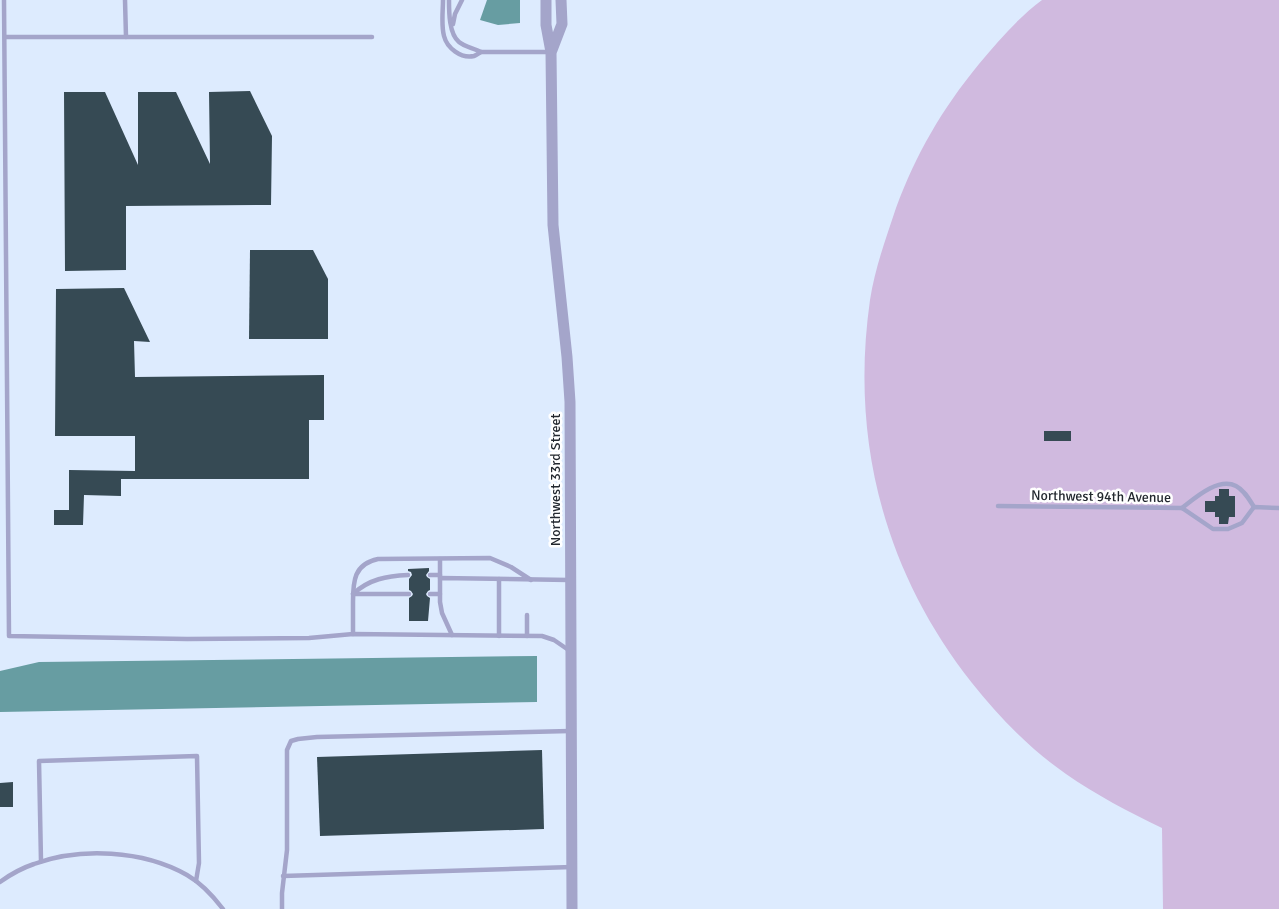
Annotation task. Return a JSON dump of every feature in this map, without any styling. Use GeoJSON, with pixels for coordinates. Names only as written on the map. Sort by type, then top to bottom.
{"type":"FeatureCollection","features":[{"type":"Feature","properties":{"kind":"street","name":"Northwest 33rd Street"},"geometry":{"type":"LineString","coordinates":[[546,0],[546,25],[551,52],[553,224],[570,402],[572,909]]}},
{"type":"Feature","properties":{"kind":"street","name":"Northwest 33rd Street"},"geometry":{"type":"LineString","coordinates":[[551,52],[562,24],[562,0]]}},
{"type":"Feature","properties":{"kind":"lane"},"geometry":{"type":"LineString","coordinates":[[4,0],[9,636],[187,638],[309,638],[353,634],[542,636],[571,651]]}},
{"type":"Feature","properties":{"kind":"lane"},"geometry":{"type":"LineString","coordinates":[[126,0],[126,37]]}},
{"type":"Feature","properties":{"kind":"lane"},"geometry":{"type":"LineString","coordinates":[[443,0],[443,30],[451,48],[460,54],[474,56],[481,52],[551,52]]}},
{"type":"Feature","properties":{"kind":"lane"},"geometry":{"type":"LineString","coordinates":[[449,0],[454,35],[464,45],[481,52]]}},
{"type":"Feature","properties":{"kind":"lane"},"geometry":{"type":"LineString","coordinates":[[452,27],[455,14],[462,0]]}},
{"type":"Feature","properties":{"kind":"lane"},"geometry":{"type":"LineString","coordinates":[[4,37],[372,37]]}},
{"type":"Feature","properties":{"kind":"lane"},"geometry":{"type":"LineString","coordinates":[[1182,508],[1211,487],[1222,484],[1235,485],[1245,493],[1254,507],[1279,508]]}},
{"type":"Feature","properties":{"kind":"lane","name":"Northwest 94th Avenue"},"geometry":{"type":"LineString","coordinates":[[998,506],[1182,508],[1213,529],[1228,530],[1242,523],[1254,507]]}},
{"type":"Feature","properties":{"kind":"lane"},"geometry":{"type":"LineString","coordinates":[[353,634],[354,581],[364,564],[371,561],[378,559],[494,559],[531,580]]}},
{"type":"Feature","properties":{"kind":"lane"},"geometry":{"type":"LineString","coordinates":[[440,559],[442,614],[452,635]]}},
{"type":"Feature","properties":{"kind":"lane"},"geometry":{"type":"LineString","coordinates":[[353,594],[370,582],[384,577],[408,575]]}},
{"type":"Feature","properties":{"kind":"lane"},"geometry":{"type":"LineString","coordinates":[[430,575],[440,577],[571,580]]}},
{"type":"Feature","properties":{"kind":"lane"},"geometry":{"type":"LineString","coordinates":[[499,579],[499,636]]}},
{"type":"Feature","properties":{"kind":"lane"},"geometry":{"type":"LineString","coordinates":[[353,594],[409,594]]}},
{"type":"Feature","properties":{"kind":"lane"},"geometry":{"type":"LineString","coordinates":[[430,594],[440,594]]}},
{"type":"Feature","properties":{"kind":"lane"},"geometry":{"type":"LineString","coordinates":[[527,615],[528,636]]}},
{"type":"Feature","properties":{"kind":"lane"},"geometry":{"type":"LineString","coordinates":[[282,909],[283,876],[287,850],[288,746],[290,741],[317,737],[571,732]]}},
{"type":"Feature","properties":{"kind":"lane"},"geometry":{"type":"LineString","coordinates":[[42,861],[39,761],[197,756],[199,864],[196,882]]}},
{"type":"Feature","properties":{"kind":"lane"},"geometry":{"type":"LineString","coordinates":[[0,882],[22,868],[65,856],[86,854],[129,855],[163,864],[187,875],[223,909]]}},
{"type":"Feature","properties":{"kind":"lane"},"geometry":{"type":"LineString","coordinates":[[283,876],[572,867]]}},
{"type":"Feature","properties":{"kind":"shaded area"},"geometry":{"type":"Polygon","coordinates":[[[487,0],[520,0],[520,23],[498,25],[480,20],[487,0]]]}},
{"type":"Feature","properties":{"kind":"shaded area"},"geometry":{"type":"Polygon","coordinates":[[[1042,0],[1279,0],[1279,909],[1163,909],[1162,828],[1113,803],[1066,774],[1028,743],[993,708],[972,683],[942,640],[916,596],[896,550],[881,502],[870,453],[865,403],[865,352],[870,300],[885,242],[912,169],[931,133],[953,98],[993,47],[1042,0]]]}},
{"type":"Feature","properties":{"kind":"shaded area"},"geometry":{"type":"Polygon","coordinates":[[[537,656],[537,702],[0,712],[0,671],[39,662],[537,656]]]}},
{"type":"Feature","properties":{"kind":"building"},"geometry":{"type":"Polygon","coordinates":[[[250,91],[272,136],[271,205],[126,206],[126,270],[65,271],[64,92],[105,92],[138,165],[138,92],[176,92],[210,164],[209,92],[250,91]]]}},
{"type":"Feature","properties":{"kind":"building"},"geometry":{"type":"Polygon","coordinates":[[[250,250],[313,250],[328,279],[328,339],[249,339],[250,250]]]}},
{"type":"Feature","properties":{"kind":"building"},"geometry":{"type":"Polygon","coordinates":[[[124,288],[150,342],[134,341],[135,377],[324,375],[324,420],[309,420],[309,479],[121,479],[121,496],[84,495],[83,525],[54,525],[54,510],[69,510],[69,470],[135,471],[135,436],[55,436],[56,289],[124,288]]]}},
{"type":"Feature","properties":{"kind":"building"},"geometry":{"type":"Polygon","coordinates":[[[1044,431],[1071,431],[1071,441],[1044,441],[1044,431]]]}},
{"type":"Feature","properties":{"kind":"building"},"geometry":{"type":"Polygon","coordinates":[[[1219,489],[1229,489],[1229,496],[1235,496],[1235,517],[1229,517],[1228,524],[1219,524],[1219,517],[1215,517],[1215,512],[1205,512],[1205,501],[1215,501],[1215,496],[1219,496],[1219,489]]]}},
{"type":"Feature","properties":{"kind":"building"},"geometry":{"type":"Polygon","coordinates":[[[429,568],[426,575],[430,579],[430,590],[426,594],[430,598],[428,621],[409,621],[409,598],[413,594],[409,590],[409,579],[412,575],[408,569],[429,568]]]}},
{"type":"Feature","properties":{"kind":"building"},"geometry":{"type":"Polygon","coordinates":[[[542,750],[544,829],[320,836],[317,757],[542,750]]]}},
{"type":"Feature","properties":{"kind":"building"},"geometry":{"type":"Polygon","coordinates":[[[13,782],[13,807],[0,807],[0,783],[13,782]]]}}]}
